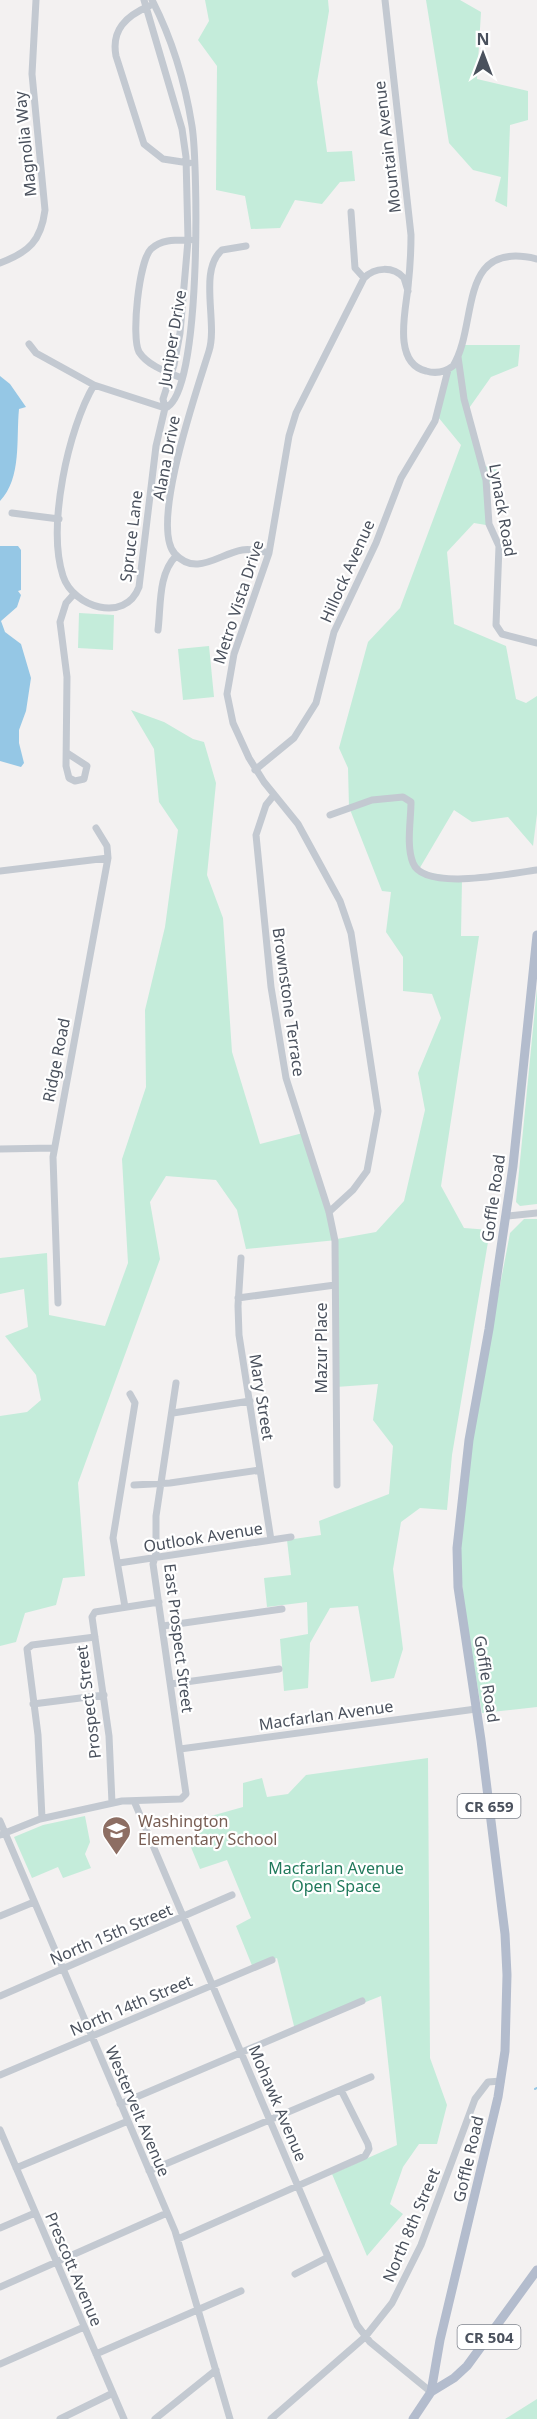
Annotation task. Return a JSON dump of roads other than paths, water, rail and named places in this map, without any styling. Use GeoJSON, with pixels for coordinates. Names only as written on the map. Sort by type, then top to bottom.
{"type":"FeatureCollection","features":[{"type":"Feature","properties":{"kind":"main road","name":"Goffle Road"},"geometry":{"type":"LineString","coordinates":[[413,2419],[431,2392],[440,2340],[501,2081],[506,2036],[506,1954],[476,1709],[458,1587],[457,1548],[470,1431],[507,1216],[537,935]]}},
{"type":"Feature","properties":{"kind":"main road","name":"CR 504"},"geometry":{"type":"LineString","coordinates":[[431,2392],[454,2378],[467,2366],[537,2270]]}},
{"type":"Feature","properties":{"kind":"street","name":"Magnolia Way"},"geometry":{"type":"LineString","coordinates":[[0,263],[27,250],[42,230],[45,210],[32,74],[36,0]]}},
{"type":"Feature","properties":{"kind":"street","name":"Mountain Avenue"},"geometry":{"type":"LineString","coordinates":[[385,0],[411,235],[408,291],[402,329],[411,359],[426,371],[448,370]]}},
{"type":"Feature","properties":{"kind":"street"},"geometry":{"type":"LineString","coordinates":[[149,3],[131,15],[120,27],[114,41],[116,56],[144,144],[148,150],[163,159],[190,163]]}},
{"type":"Feature","properties":{"kind":"street","name":"Juniper Drive"},"geometry":{"type":"LineString","coordinates":[[149,3],[190,163]]}},
{"type":"Feature","properties":{"kind":"street","name":"Juniper Drive"},"geometry":{"type":"LineString","coordinates":[[149,3],[172,47],[192,127],[190,163],[195,285],[182,378],[173,403],[165,408],[163,399],[179,344],[192,240]]}},
{"type":"Feature","properties":{"kind":"street"},"geometry":{"type":"LineString","coordinates":[[351,212],[355,268],[364,278],[375,270],[394,271],[404,278],[408,291]]}},
{"type":"Feature","properties":{"kind":"street"},"geometry":{"type":"LineString","coordinates":[[182,378],[145,359],[135,341],[143,265],[148,252],[160,243],[192,240]]}},
{"type":"Feature","properties":{"kind":"street","name":"Alana Drive"},"geometry":{"type":"LineString","coordinates":[[176,556],[168,538],[171,498],[186,420],[211,345],[212,266],[222,250],[246,246]]}},
{"type":"Feature","properties":{"kind":"street"},"geometry":{"type":"LineString","coordinates":[[457,355],[473,287],[480,275],[493,262],[508,255],[537,259]]}},
{"type":"Feature","properties":{"kind":"street","name":"Metro Vista Drive"},"geometry":{"type":"LineString","coordinates":[[329,1212],[359,1184],[367,1171],[377,1127],[377,1096],[347,918],[298,824],[255,770],[233,723],[228,685],[234,654],[269,553],[293,420],[364,278]]}},
{"type":"Feature","properties":{"kind":"street"},"geometry":{"type":"LineString","coordinates":[[29,344],[41,356],[94,385],[165,408]]}},
{"type":"Feature","properties":{"kind":"street","name":"Hillock Avenue"},"geometry":{"type":"LineString","coordinates":[[255,770],[294,738],[316,703],[334,632],[376,543],[401,478],[435,421],[448,370],[453,366],[457,355]]}},
{"type":"Feature","properties":{"kind":"street","name":"Lynack Road"},"geometry":{"type":"LineString","coordinates":[[457,355],[464,399],[486,480],[489,524],[499,546],[496,625],[502,634],[537,644]]}},
{"type":"Feature","properties":{"kind":"street"},"geometry":{"type":"LineString","coordinates":[[67,753],[67,677],[60,622],[66,603],[74,594],[62,573],[59,519],[64,475],[75,428],[94,385]]}},
{"type":"Feature","properties":{"kind":"street","name":"Spruce Lane"},"geometry":{"type":"LineString","coordinates":[[74,594],[87,603],[111,609],[126,605],[137,594],[158,436],[165,408]]}},
{"type":"Feature","properties":{"kind":"street"},"geometry":{"type":"LineString","coordinates":[[12,513],[59,519]]}},
{"type":"Feature","properties":{"kind":"street"},"geometry":{"type":"LineString","coordinates":[[158,630],[165,573],[176,556],[188,563],[202,564],[244,549],[269,553]]}},
{"type":"Feature","properties":{"kind":"street","name":"Brownstone Terrace"},"geometry":{"type":"LineString","coordinates":[[274,795],[266,805],[256,835],[271,987],[286,1078],[329,1212]]}},
{"type":"Feature","properties":{"kind":"street"},"geometry":{"type":"LineString","coordinates":[[330,815],[372,800],[403,797],[411,802],[411,858],[420,872],[438,879],[537,870]]}},
{"type":"Feature","properties":{"kind":"street"},"geometry":{"type":"LineString","coordinates":[[0,871],[108,858],[107,846],[96,828]]}},
{"type":"Feature","properties":{"kind":"street","name":"Ridge Road"},"geometry":{"type":"LineString","coordinates":[[58,1303],[54,1148],[108,858]]}},
{"type":"Feature","properties":{"kind":"street"},"geometry":{"type":"LineString","coordinates":[[0,1149],[54,1148]]}},
{"type":"Feature","properties":{"kind":"street","name":"Mazur Place"},"geometry":{"type":"LineString","coordinates":[[329,1212],[335,1241],[337,1485]]}},
{"type":"Feature","properties":{"kind":"street"},"geometry":{"type":"LineString","coordinates":[[507,1216],[537,1213]]}},
{"type":"Feature","properties":{"kind":"street","name":"Mary Street"},"geometry":{"type":"LineString","coordinates":[[241,1258],[238,1298],[239,1335],[271,1540]]}},
{"type":"Feature","properties":{"kind":"street"},"geometry":{"type":"LineString","coordinates":[[238,1298],[335,1285]]}},
{"type":"Feature","properties":{"kind":"street","name":"East Prospect Street"},"geometry":{"type":"LineString","coordinates":[[134,1801],[181,1799],[186,1794],[154,1570],[155,1523],[176,1383]]}},
{"type":"Feature","properties":{"kind":"street"},"geometry":{"type":"LineString","coordinates":[[130,1394],[135,1403],[113,1538],[125,1607],[159,1602]]}},
{"type":"Feature","properties":{"kind":"street"},"geometry":{"type":"LineString","coordinates":[[172,1413],[250,1401]]}},
{"type":"Feature","properties":{"kind":"street"},"geometry":{"type":"LineString","coordinates":[[134,1485],[161,1484],[260,1470]]}},
{"type":"Feature","properties":{"kind":"street","name":"Outlook Avenue"},"geometry":{"type":"LineString","coordinates":[[119,1563],[291,1537]]}},
{"type":"Feature","properties":{"kind":"street","name":"Prospect Street"},"geometry":{"type":"LineString","coordinates":[[112,1803],[109,1736],[93,1614],[125,1607]]}},
{"type":"Feature","properties":{"kind":"street"},"geometry":{"type":"LineString","coordinates":[[163,1626],[282,1609]]}},
{"type":"Feature","properties":{"kind":"street"},"geometry":{"type":"LineString","coordinates":[[42,1818],[27,1648],[95,1637]]}},
{"type":"Feature","properties":{"kind":"street"},"geometry":{"type":"LineString","coordinates":[[171,1684],[279,1669]]}},
{"type":"Feature","properties":{"kind":"street"},"geometry":{"type":"LineString","coordinates":[[33,1704],[104,1695]]}},
{"type":"Feature","properties":{"kind":"street","name":"Macfarlan Avenue"},"geometry":{"type":"LineString","coordinates":[[180,1749],[476,1709]]}},
{"type":"Feature","properties":{"kind":"street"},"geometry":{"type":"LineString","coordinates":[[3,1834],[42,1818],[112,1803],[134,1801]]}},
{"type":"Feature","properties":{"kind":"street","name":"Mohawk Avenue"},"geometry":{"type":"LineString","coordinates":[[134,1801],[357,2325],[365,2337],[431,2392]]}},
{"type":"Feature","properties":{"kind":"street","name":"Westervelt Avenue"},"geometry":{"type":"LineString","coordinates":[[0,1821],[3,1834],[178,2239],[230,2419]]}},
{"type":"Feature","properties":{"kind":"street","name":"North 15th Street"},"geometry":{"type":"LineString","coordinates":[[0,1996],[232,1895]]}},
{"type":"Feature","properties":{"kind":"street"},"geometry":{"type":"LineString","coordinates":[[0,1916],[34,1902]]}},
{"type":"Feature","properties":{"kind":"street","name":"North 14th Street"},"geometry":{"type":"LineString","coordinates":[[0,2075],[272,1960]]}},
{"type":"Feature","properties":{"kind":"street"},"geometry":{"type":"LineString","coordinates":[[120,2104],[362,2001]]}},
{"type":"Feature","properties":{"kind":"street"},"geometry":{"type":"LineString","coordinates":[[149,2171],[371,2077]]}},
{"type":"Feature","properties":{"kind":"street","name":"North 8th Street"},"geometry":{"type":"LineString","coordinates":[[271,2419],[365,2337],[392,2303],[408,2276],[475,2099],[488,2082],[501,2081]]}},
{"type":"Feature","properties":{"kind":"street"},"geometry":{"type":"LineString","coordinates":[[178,2239],[365,2156],[369,2149],[341,2090]]}},
{"type":"Feature","properties":{"kind":"street"},"geometry":{"type":"LineString","coordinates":[[16,2168],[128,2121]]}},
{"type":"Feature","properties":{"kind":"street","name":"Prescott Avenue"},"geometry":{"type":"LineString","coordinates":[[0,2130],[124,2419]]}},
{"type":"Feature","properties":{"kind":"street"},"geometry":{"type":"LineString","coordinates":[[0,2153],[9,2150]]}},
{"type":"Feature","properties":{"kind":"street"},"geometry":{"type":"LineString","coordinates":[[0,2228],[35,2213]]}},
{"type":"Feature","properties":{"kind":"street"},"geometry":{"type":"LineString","coordinates":[[0,2287],[167,2213]]}},
{"type":"Feature","properties":{"kind":"street"},"geometry":{"type":"LineString","coordinates":[[295,2274],[328,2257]]}},
{"type":"Feature","properties":{"kind":"street"},"geometry":{"type":"LineString","coordinates":[[96,2354],[241,2291]]}},
{"type":"Feature","properties":{"kind":"street"},"geometry":{"type":"LineString","coordinates":[[0,2364],[84,2327]]}},
{"type":"Feature","properties":{"kind":"street"},"geometry":{"type":"LineString","coordinates":[[155,2419],[216,2370]]}},
{"type":"Feature","properties":{"kind":"street"},"geometry":{"type":"LineString","coordinates":[[60,2419],[112,2392]]}},
{"type":"Feature","properties":{"kind":"water"},"geometry":{"type":"Polygon","coordinates":[[[0,376],[10,384],[26,407],[19,409],[17,458],[12,481],[0,501],[0,376]]]}},
{"type":"Feature","properties":{"kind":"water"},"geometry":{"type":"Polygon","coordinates":[[[0,546],[18,546],[21,550],[21,590],[18,591],[21,595],[17,607],[1,621],[5,632],[21,644],[31,678],[26,711],[19,730],[19,743],[24,763],[21,767],[0,761],[0,546]]]}},
{"type":"Feature","properties":{"kind":"place","name":"Washington Elementary School"},"geometry":{"type":"Point","coordinates":[117,1856]}},
{"type":"Feature","properties":{"kind":"park label","name":"Macfarlan Avenue Open Space"},"geometry":{"type":"Point","coordinates":[336,1877]}}]}
